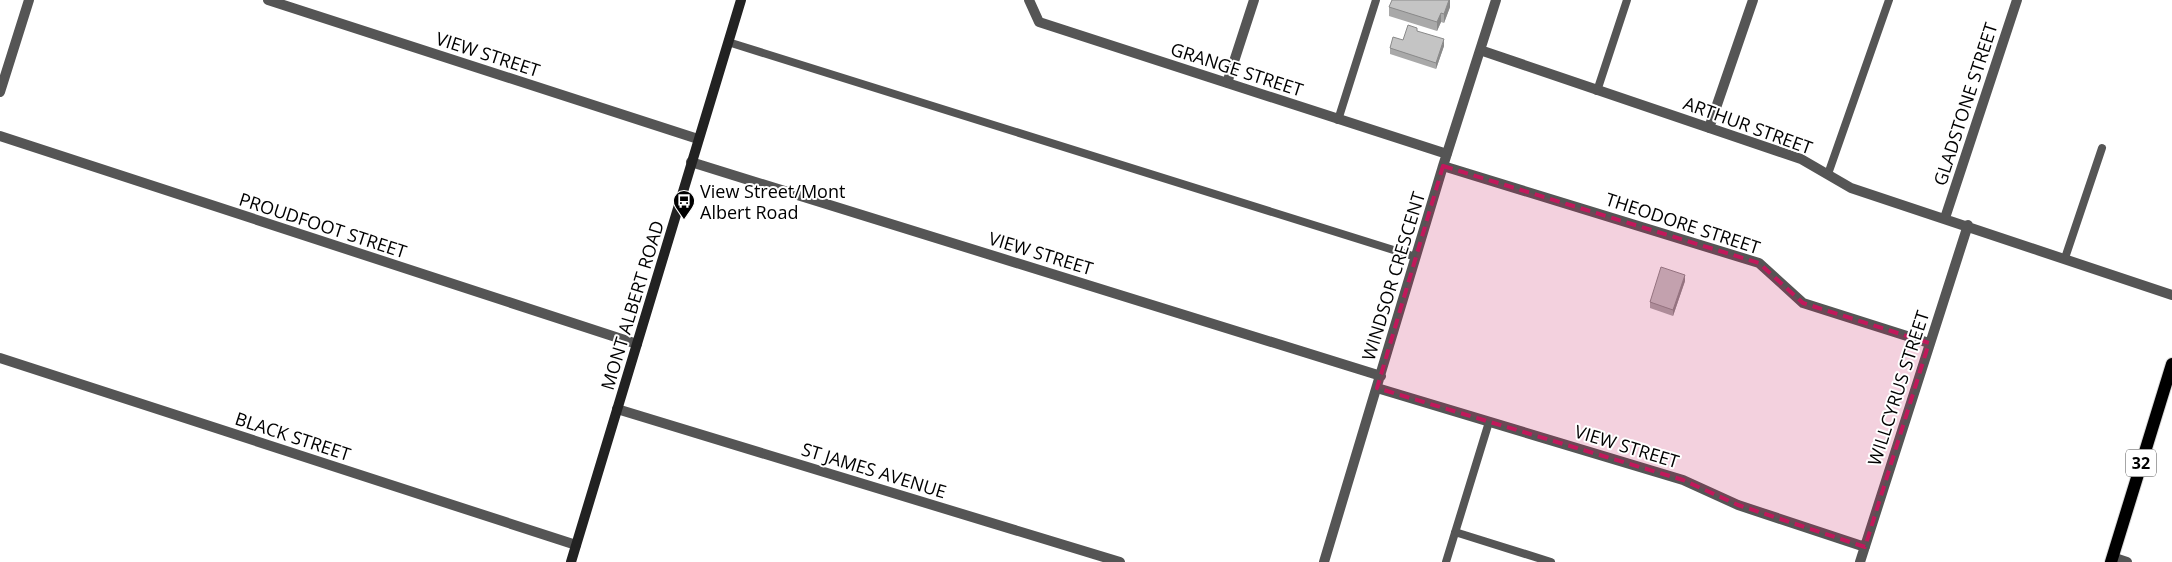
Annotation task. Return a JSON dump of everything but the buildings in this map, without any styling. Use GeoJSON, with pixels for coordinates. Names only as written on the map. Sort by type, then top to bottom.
{"type":"FeatureCollection","features":[{"type":"Feature","properties":{"kind":"main road","name":"MONT ALBERT ROAD"},"geometry":{"type":"LineString","coordinates":[[571,562],[741,0]]}},
{"type":"Feature","properties":{"kind":"main road","name":"32"},"geometry":{"type":"LineString","coordinates":[[2112,560],[2172,364]]}},
{"type":"Feature","properties":{"kind":"street"},"geometry":{"type":"LineString","coordinates":[[0,92],[29,0]]}},
{"type":"Feature","properties":{"kind":"street","name":"VIEW STREET"},"geometry":{"type":"LineString","coordinates":[[268,0],[698,139]]}},
{"type":"Feature","properties":{"kind":"street","name":"GRANGE STREET"},"geometry":{"type":"LineString","coordinates":[[1029,0],[1039,22],[1447,154]]}},
{"type":"Feature","properties":{"kind":"street"},"geometry":{"type":"LineString","coordinates":[[1227,83],[1254,0]]}},
{"type":"Feature","properties":{"kind":"street","name":"WINDSOR CRESCENT"},"geometry":{"type":"LineString","coordinates":[[1324,562],[1443,166],[1496,0]]}},
{"type":"Feature","properties":{"kind":"street"},"geometry":{"type":"LineString","coordinates":[[1709,128],[1753,0]]}},
{"type":"Feature","properties":{"kind":"street","name":"GLADSTONE STREET"},"geometry":{"type":"LineString","coordinates":[[1945,218],[2016,0]]}},
{"type":"Feature","properties":{"kind":"street","name":"ARTHUR STREET"},"geometry":{"type":"LineString","coordinates":[[1480,50],[1801,159],[1851,188],[1968,225],[2172,295]]}},
{"type":"Feature","properties":{"kind":"street","name":"PROUDFOOT STREET"},"geometry":{"type":"LineString","coordinates":[[0,136],[637,344]]}},
{"type":"Feature","properties":{"kind":"street","name":"VIEW STREET"},"geometry":{"type":"LineString","coordinates":[[691,162],[1381,376]]}},
{"type":"Feature","properties":{"kind":"street","name":"THEODORE STREET"},"geometry":{"type":"LineString","coordinates":[[1443,166],[1759,263],[1803,303],[1929,343]]}},
{"type":"Feature","properties":{"kind":"street","name":"WILLCYRUS STREET"},"geometry":{"type":"LineString","coordinates":[[1860,562],[1968,225]]}},
{"type":"Feature","properties":{"kind":"street","name":"BLACK STREET"},"geometry":{"type":"LineString","coordinates":[[0,358],[576,545]]}},
{"type":"Feature","properties":{"kind":"street","name":"VIEW STREET"},"geometry":{"type":"LineString","coordinates":[[1377,388],[1683,480],[1738,505],[1865,546]]}},
{"type":"Feature","properties":{"kind":"street","name":"ST JAMES AVENUE"},"geometry":{"type":"LineString","coordinates":[[617,410],[1120,562]]}},
{"type":"Feature","properties":{"kind":"street"},"geometry":{"type":"LineString","coordinates":[[2112,560],[2127,562]]}},
{"type":"Feature","properties":{"kind":"lane"},"geometry":{"type":"LineString","coordinates":[[1338,120],[1376,0]]}},
{"type":"Feature","properties":{"kind":"lane"},"geometry":{"type":"LineString","coordinates":[[1597,91],[1627,0]]}},
{"type":"Feature","properties":{"kind":"lane"},"geometry":{"type":"LineString","coordinates":[[1828,174],[1889,0]]}},
{"type":"Feature","properties":{"kind":"lane"},"geometry":{"type":"LineString","coordinates":[[728,42],[1416,257]]}},
{"type":"Feature","properties":{"kind":"lane"},"geometry":{"type":"LineString","coordinates":[[2064,258],[2102,148]]}},
{"type":"Feature","properties":{"kind":"lane"},"geometry":{"type":"LineString","coordinates":[[1446,562],[1489,422]]}},
{"type":"Feature","properties":{"kind":"lane"},"geometry":{"type":"LineString","coordinates":[[1455,532],[1551,562]]}},
{"type":"Feature","properties":{"kind":"highlighted area"},"geometry":{"type":"Polygon","coordinates":[[[1443,166],[1759,263],[1803,303],[1929,343],[1865,547],[1738,505],[1683,480],[1377,388],[1443,166]]]}},
{"type":"Feature","properties":{"kind":"place","name":"View Street/Mont Albert Road"},"geometry":{"type":"Point","coordinates":[684,220]}}]}
